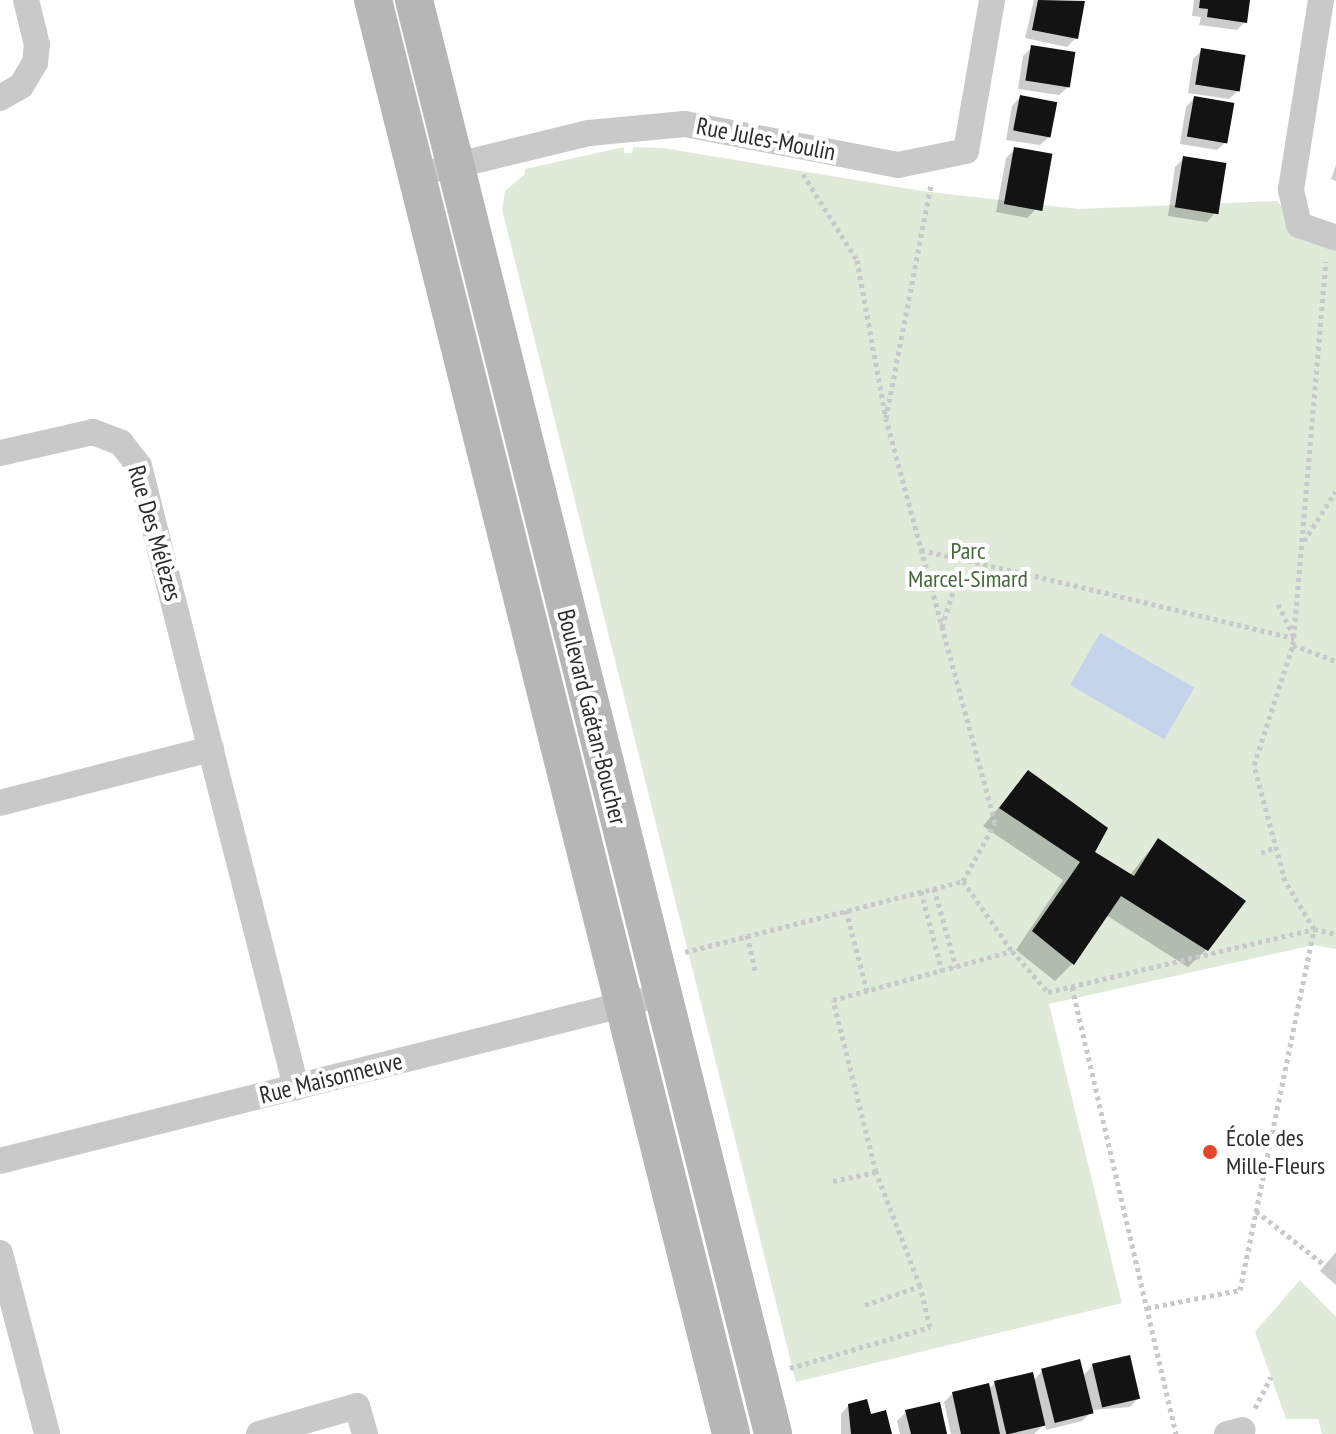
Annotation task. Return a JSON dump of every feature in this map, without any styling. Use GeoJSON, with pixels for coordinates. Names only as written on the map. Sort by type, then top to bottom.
{"type":"FeatureCollection","features":[{"type":"Feature","properties":{"kind":"street"},"geometry":{"type":"LineString","coordinates":[[0,98],[21,86],[35,63],[37,45],[26,0]]}},
{"type":"Feature","properties":{"kind":"street","name":"Boulevard Gaétan-Boucher"},"geometry":{"type":"LineString","coordinates":[[373,0],[731,1434]]}},
{"type":"Feature","properties":{"kind":"street","name":"Boulevard Gaétan-Boucher"},"geometry":{"type":"LineString","coordinates":[[414,0],[773,1434]]}},
{"type":"Feature","properties":{"kind":"street","name":"Rue Jules-Moulin"},"geometry":{"type":"LineString","coordinates":[[417,175],[589,133],[685,124],[898,165],[966,151],[992,0]]}},
{"type":"Feature","properties":{"kind":"street"},"geometry":{"type":"LineString","coordinates":[[1321,0],[1291,190],[1299,225],[1332,237]]}},
{"type":"Feature","properties":{"kind":"street","name":"Rue Des Mélèzes"},"geometry":{"type":"LineString","coordinates":[[0,453],[93,432],[121,443],[134,457],[142,475],[296,1087]]}},
{"type":"Feature","properties":{"kind":"street"},"geometry":{"type":"LineString","coordinates":[[0,803],[211,749]]}},
{"type":"Feature","properties":{"kind":"street","name":"Rue Maisonneuve"},"geometry":{"type":"LineString","coordinates":[[0,1161],[661,996]]}},
{"type":"Feature","properties":{"kind":"street"},"geometry":{"type":"LineString","coordinates":[[0,1253],[47,1434]]}},
{"type":"Feature","properties":{"kind":"street"},"geometry":{"type":"LineString","coordinates":[[259,1434],[357,1406],[365,1434]]}},
{"type":"Feature","properties":{"kind":"path"},"geometry":{"type":"LineString","coordinates":[[684,955],[686,950],[963,881],[995,823],[886,418],[857,260],[783,143]]}},
{"type":"Feature","properties":{"kind":"path"},"geometry":{"type":"LineString","coordinates":[[886,418],[937,157]]}},
{"type":"Feature","properties":{"kind":"path"},"geometry":{"type":"LineString","coordinates":[[1147,1308],[1240,1290],[1314,929],[1285,881],[1254,765],[1294,641],[1332,237]]}},
{"type":"Feature","properties":{"kind":"path"},"geometry":{"type":"LineString","coordinates":[[1302,544],[1336,491]]}},
{"type":"Feature","properties":{"kind":"path"},"geometry":{"type":"LineString","coordinates":[[921,550],[1294,641],[1336,661]]}},
{"type":"Feature","properties":{"kind":"path"},"geometry":{"type":"LineString","coordinates":[[942,628],[955,585],[1027,574]]}},
{"type":"Feature","properties":{"kind":"path"},"geometry":{"type":"LineString","coordinates":[[1278,604],[1294,641]]}},
{"type":"Feature","properties":{"kind":"path"},"geometry":{"type":"LineString","coordinates":[[1261,853],[1276,847]]}},
{"type":"Feature","properties":{"kind":"path"},"geometry":{"type":"LineString","coordinates":[[963,881],[1012,951],[1048,992],[1314,929],[1336,934]]}},
{"type":"Feature","properties":{"kind":"path"},"geometry":{"type":"LineString","coordinates":[[934,888],[956,967]]}},
{"type":"Feature","properties":{"kind":"path"},"geometry":{"type":"LineString","coordinates":[[921,891],[942,971]]}},
{"type":"Feature","properties":{"kind":"path"},"geometry":{"type":"LineString","coordinates":[[846,910],[867,991]]}},
{"type":"Feature","properties":{"kind":"path"},"geometry":{"type":"LineString","coordinates":[[747,935],[756,973]]}},
{"type":"Feature","properties":{"kind":"path"},"geometry":{"type":"LineString","coordinates":[[759,1377],[930,1327],[920,1286],[876,1172],[833,1000],[1012,951]]}},
{"type":"Feature","properties":{"kind":"path"},"geometry":{"type":"LineString","coordinates":[[1072,987],[1176,1434]]}},
{"type":"Feature","properties":{"kind":"path"},"geometry":{"type":"LineString","coordinates":[[833,1181],[876,1172]]}},
{"type":"Feature","properties":{"kind":"path"},"geometry":{"type":"LineString","coordinates":[[1256,1211],[1336,1274]]}},
{"type":"Feature","properties":{"kind":"path"},"geometry":{"type":"LineString","coordinates":[[865,1305],[920,1286]]}},
{"type":"Feature","properties":{"kind":"path"},"geometry":{"type":"LineString","coordinates":[[1235,1432],[1271,1377]]}},
{"type":"Feature","properties":{"kind":"green space","name":"Parc Marcel-Simard"},"geometry":{"type":"Polygon","coordinates":[[[624,147],[624,153],[632,153],[633,147],[663,148],[922,191],[1078,209],[1277,201],[1299,225],[1336,238],[1336,949],[1314,945],[1049,1004],[1122,1303],[796,1382],[502,210],[505,191],[525,174],[525,169],[624,147]]]}},
{"type":"Feature","properties":{"kind":"green space"},"geometry":{"type":"Polygon","coordinates":[[[1300,1280],[1336,1317],[1336,1434],[1322,1434],[1318,1419],[1286,1419],[1255,1332],[1300,1280]]]}},
{"type":"Feature","properties":{"kind":"water"},"geometry":{"type":"Polygon","coordinates":[[[1100,633],[1194,688],[1164,739],[1070,685],[1100,633]]]}},
{"type":"Feature","properties":{"kind":"building"},"geometry":{"type":"Polygon","coordinates":[[[1038,0],[1085,1],[1078,39],[1032,30],[1038,0]]]}},
{"type":"Feature","properties":{"kind":"building"},"geometry":{"type":"Polygon","coordinates":[[[1200,0],[1250,0],[1247,23],[1207,17],[1208,9],[1199,8],[1200,0]]]}},
{"type":"Feature","properties":{"kind":"building"},"geometry":{"type":"Polygon","coordinates":[[[1031,45],[1075,52],[1070,88],[1025,81],[1031,45]]]}},
{"type":"Feature","properties":{"kind":"building"},"geometry":{"type":"Polygon","coordinates":[[[1201,48],[1245,55],[1240,92],[1195,85],[1201,48]]]}},
{"type":"Feature","properties":{"kind":"building"},"geometry":{"type":"Polygon","coordinates":[[[1020,95],[1057,102],[1050,138],[1013,130],[1020,95]]]}},
{"type":"Feature","properties":{"kind":"building"},"geometry":{"type":"Polygon","coordinates":[[[1194,96],[1234,103],[1227,143],[1187,136],[1194,96]]]}},
{"type":"Feature","properties":{"kind":"building"},"geometry":{"type":"Polygon","coordinates":[[[1014,147],[1052,154],[1042,211],[1004,204],[1014,147]]]}},
{"type":"Feature","properties":{"kind":"building"},"geometry":{"type":"Polygon","coordinates":[[[1183,156],[1226,163],[1218,214],[1175,207],[1183,156]]]}},
{"type":"Feature","properties":{"kind":"building"},"geometry":{"type":"Polygon","coordinates":[[[1028,770],[1108,828],[1095,852],[1134,876],[1158,838],[1246,901],[1208,951],[1121,896],[1074,965],[1032,931],[1080,862],[999,808],[1028,770]]]}},
{"type":"Feature","properties":{"kind":"building"},"geometry":{"type":"Polygon","coordinates":[[[1130,1355],[1140,1399],[1102,1408],[1092,1364],[1130,1355]]]}},
{"type":"Feature","properties":{"kind":"building"},"geometry":{"type":"Polygon","coordinates":[[[1080,1359],[1094,1413],[1055,1423],[1041,1369],[1080,1359]]]}},
{"type":"Feature","properties":{"kind":"building"},"geometry":{"type":"Polygon","coordinates":[[[1033,1372],[1045,1426],[1006,1434],[994,1381],[1033,1372]]]}},
{"type":"Feature","properties":{"kind":"building"},"geometry":{"type":"Polygon","coordinates":[[[989,1383],[1000,1434],[961,1434],[952,1392],[989,1383]]]}},
{"type":"Feature","properties":{"kind":"building"},"geometry":{"type":"Polygon","coordinates":[[[867,1399],[871,1414],[886,1410],[892,1434],[851,1434],[848,1404],[867,1399]]]}},
{"type":"Feature","properties":{"kind":"building"},"geometry":{"type":"Polygon","coordinates":[[[940,1402],[947,1434],[911,1434],[905,1410],[940,1402]]]}},
{"type":"Feature","properties":{"kind":"place","name":"École des Mille-Fleurs"},"geometry":{"type":"Point","coordinates":[1210,1152]}}]}
